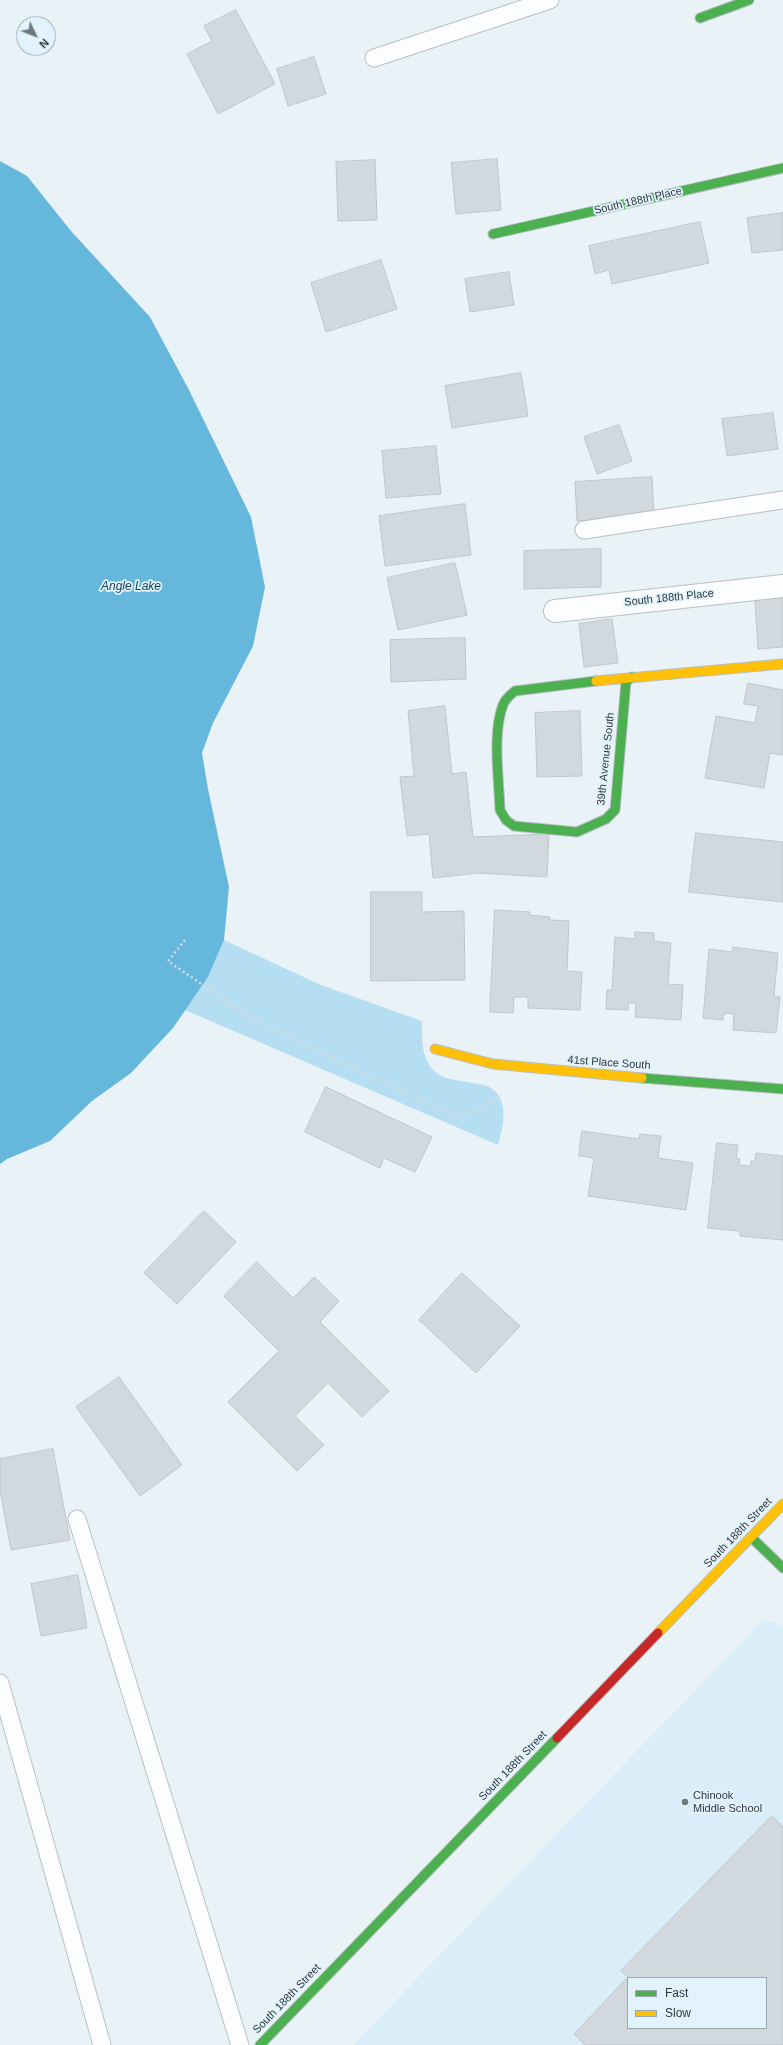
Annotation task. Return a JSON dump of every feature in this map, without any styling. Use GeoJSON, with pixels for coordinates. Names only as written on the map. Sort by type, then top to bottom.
{"type":"FeatureCollection","features":[{"type":"Feature","properties":{"kind":"street"},"geometry":{"type":"LineString","coordinates":[[700,18],[749,0]]}},
{"type":"Feature","properties":{"kind":"street","name":"South 188th Place"},"geometry":{"type":"LineString","coordinates":[[493,234],[783,168]]}},
{"type":"Feature","properties":{"kind":"street","name":"South 188th Place"},"geometry":{"type":"LineString","coordinates":[[555,611],[783,586]]}},
{"type":"Feature","properties":{"kind":"street","name":"39th Avenue South"},"geometry":{"type":"LineString","coordinates":[[632,677],[626,682],[615,810],[606,820],[577,832],[514,826],[506,820],[500,810],[499,724],[502,705],[507,697],[515,691],[632,677],[783,664]]}},
{"type":"Feature","properties":{"kind":"street","name":"41st Place South"},"geometry":{"type":"LineString","coordinates":[[436,1049],[493,1064],[536,1070],[783,1089]]}},
{"type":"Feature","properties":{"kind":"street","name":"South 188th Street"},"geometry":{"type":"LineString","coordinates":[[260,2045],[783,1504]]}},
{"type":"Feature","properties":{"kind":"street"},"geometry":{"type":"LineString","coordinates":[[751,1537],[783,1568]]}},
{"type":"Feature","properties":{"kind":"lane"},"geometry":{"type":"LineString","coordinates":[[374,58],[550,0]]}},
{"type":"Feature","properties":{"kind":"lane"},"geometry":{"type":"LineString","coordinates":[[584,530],[783,500]]}},
{"type":"Feature","properties":{"kind":"lane"},"geometry":{"type":"LineString","coordinates":[[77,1519],[240,2045]]}},
{"type":"Feature","properties":{"kind":"lane"},"geometry":{"type":"LineString","coordinates":[[0,1683],[102,2045]]}},
{"type":"Feature","properties":{"kind":"path"},"geometry":{"type":"LineString","coordinates":[[185,940],[168,961],[252,1019],[456,1118],[469,1114],[501,1095]]}},
{"type":"Feature","properties":{"kind":"shaded area"},"geometry":{"type":"Polygon","coordinates":[[[224,940],[321,985],[422,1021],[424,1053],[429,1065],[435,1072],[450,1079],[479,1084],[491,1088],[497,1093],[501,1100],[504,1115],[498,1145],[185,1010],[208,977],[224,940]]]}},
{"type":"Feature","properties":{"kind":"shaded area","name":"Chinook Middle School"},"geometry":{"type":"Polygon","coordinates":[[[764,1619],[783,1626],[783,2045],[353,2045],[764,1619]]]}},
{"type":"Feature","properties":{"kind":"water","name":"Angle Lake"},"geometry":{"type":"Polygon","coordinates":[[[0,161],[27,176],[71,231],[150,317],[188,388],[251,517],[265,587],[253,646],[213,723],[202,753],[208,789],[229,887],[224,940],[208,977],[173,1028],[131,1073],[92,1101],[50,1141],[7,1159],[0,1164],[0,161]]]}},
{"type":"Feature","properties":{"kind":"building"},"geometry":{"type":"Polygon","coordinates":[[[236,10],[275,84],[218,114],[187,54],[212,41],[204,26],[236,10]]]}},
{"type":"Feature","properties":{"kind":"building"},"geometry":{"type":"Polygon","coordinates":[[[314,57],[326,94],[288,106],[277,69],[314,57]]]}},
{"type":"Feature","properties":{"kind":"building"},"geometry":{"type":"Polygon","coordinates":[[[497,159],[501,210],[456,214],[451,163],[497,159]]]}},
{"type":"Feature","properties":{"kind":"building"},"geometry":{"type":"Polygon","coordinates":[[[375,160],[377,220],[338,221],[336,162],[375,160]]]}},
{"type":"Feature","properties":{"kind":"building"},"geometry":{"type":"Polygon","coordinates":[[[783,213],[783,250],[752,253],[747,218],[783,213]]]}},
{"type":"Feature","properties":{"kind":"building"},"geometry":{"type":"Polygon","coordinates":[[[700,222],[709,263],[612,284],[609,270],[595,274],[589,246],[700,222]]]}},
{"type":"Feature","properties":{"kind":"building"},"geometry":{"type":"Polygon","coordinates":[[[381,260],[397,309],[326,332],[311,283],[381,260]]]}},
{"type":"Feature","properties":{"kind":"building"},"geometry":{"type":"Polygon","coordinates":[[[509,272],[514,305],[470,312],[465,279],[509,272]]]}},
{"type":"Feature","properties":{"kind":"building"},"geometry":{"type":"Polygon","coordinates":[[[521,373],[528,416],[452,428],[445,386],[521,373]]]}},
{"type":"Feature","properties":{"kind":"building"},"geometry":{"type":"Polygon","coordinates":[[[773,413],[778,449],[727,456],[722,419],[773,413]]]}},
{"type":"Feature","properties":{"kind":"building"},"geometry":{"type":"Polygon","coordinates":[[[619,425],[632,461],[597,474],[584,437],[619,425]]]}},
{"type":"Feature","properties":{"kind":"building"},"geometry":{"type":"Polygon","coordinates":[[[436,446],[441,494],[386,498],[382,451],[436,446]]]}},
{"type":"Feature","properties":{"kind":"building"},"geometry":{"type":"Polygon","coordinates":[[[652,477],[654,516],[577,521],[575,482],[652,477]]]}},
{"type":"Feature","properties":{"kind":"building"},"geometry":{"type":"Polygon","coordinates":[[[465,504],[471,555],[385,566],[379,516],[465,504]]]}},
{"type":"Feature","properties":{"kind":"building"},"geometry":{"type":"Polygon","coordinates":[[[601,549],[601,587],[524,589],[524,551],[601,549]]]}},
{"type":"Feature","properties":{"kind":"building"},"geometry":{"type":"Polygon","coordinates":[[[455,563],[467,615],[398,630],[387,578],[455,563]]]}},
{"type":"Feature","properties":{"kind":"building"},"geometry":{"type":"Polygon","coordinates":[[[783,598],[783,647],[758,649],[755,601],[783,598]]]}},
{"type":"Feature","properties":{"kind":"building"},"geometry":{"type":"Polygon","coordinates":[[[612,619],[618,663],[584,667],[579,624],[612,619]]]}},
{"type":"Feature","properties":{"kind":"building"},"geometry":{"type":"Polygon","coordinates":[[[465,638],[466,679],[391,682],[390,640],[465,638]]]}},
{"type":"Feature","properties":{"kind":"building"},"geometry":{"type":"Polygon","coordinates":[[[748,683],[783,690],[783,755],[770,753],[764,788],[705,778],[716,716],[755,723],[758,706],[744,704],[748,683]]]}},
{"type":"Feature","properties":{"kind":"building"},"geometry":{"type":"Polygon","coordinates":[[[445,706],[452,774],[466,772],[473,837],[549,834],[547,877],[479,873],[433,878],[429,834],[407,836],[400,777],[414,776],[408,711],[445,706]]]}},
{"type":"Feature","properties":{"kind":"building"},"geometry":{"type":"Polygon","coordinates":[[[580,711],[582,776],[537,777],[535,713],[580,711]]]}},
{"type":"Feature","properties":{"kind":"building"},"geometry":{"type":"Polygon","coordinates":[[[696,833],[783,842],[783,902],[689,892],[696,833]]]}},
{"type":"Feature","properties":{"kind":"building"},"geometry":{"type":"Polygon","coordinates":[[[371,892],[422,892],[422,912],[464,911],[465,980],[371,981],[371,892]]]}},
{"type":"Feature","properties":{"kind":"building"},"geometry":{"type":"Polygon","coordinates":[[[495,910],[530,912],[530,915],[550,917],[550,920],[569,921],[567,971],[582,972],[580,1010],[528,1008],[528,997],[514,997],[513,1013],[490,1012],[495,910]]]}},
{"type":"Feature","properties":{"kind":"building"},"geometry":{"type":"Polygon","coordinates":[[[635,932],[654,933],[654,941],[671,943],[668,984],[683,985],[681,1020],[635,1017],[636,1003],[628,1003],[628,1010],[606,1009],[607,990],[612,990],[615,937],[635,939],[635,932]]]}},
{"type":"Feature","properties":{"kind":"building"},"geometry":{"type":"Polygon","coordinates":[[[733,947],[778,953],[774,996],[780,997],[776,1033],[733,1030],[734,1014],[724,1013],[723,1020],[703,1018],[709,949],[732,952],[733,947]]]}},
{"type":"Feature","properties":{"kind":"building"},"geometry":{"type":"Polygon","coordinates":[[[326,1087],[432,1137],[415,1172],[384,1158],[380,1168],[305,1132],[326,1087]]]}},
{"type":"Feature","properties":{"kind":"building"},"geometry":{"type":"Polygon","coordinates":[[[582,1131],[639,1139],[640,1134],[661,1136],[658,1158],[693,1163],[686,1210],[588,1196],[594,1158],[579,1156],[582,1131]]]}},
{"type":"Feature","properties":{"kind":"building"},"geometry":{"type":"Polygon","coordinates":[[[717,1143],[738,1145],[736,1159],[740,1159],[739,1165],[750,1166],[751,1161],[755,1161],[756,1153],[783,1156],[783,1240],[740,1236],[740,1231],[708,1228],[717,1143]]]}},
{"type":"Feature","properties":{"kind":"building"},"geometry":{"type":"Polygon","coordinates":[[[204,1211],[236,1242],[177,1304],[144,1273],[204,1211]]]}},
{"type":"Feature","properties":{"kind":"building"},"geometry":{"type":"Polygon","coordinates":[[[257,1262],[293,1298],[314,1277],[339,1301],[320,1322],[389,1391],[362,1417],[328,1383],[295,1416],[324,1445],[297,1471],[228,1402],[279,1351],[224,1296],[257,1262]]]}},
{"type":"Feature","properties":{"kind":"building"},"geometry":{"type":"Polygon","coordinates":[[[462,1273],[520,1326],[476,1373],[419,1320],[462,1273]]]}},
{"type":"Feature","properties":{"kind":"building"},"geometry":{"type":"Polygon","coordinates":[[[119,1377],[182,1465],[140,1496],[76,1407],[119,1377]]]}},
{"type":"Feature","properties":{"kind":"building"},"geometry":{"type":"Polygon","coordinates":[[[53,1449],[70,1540],[11,1550],[0,1490],[0,1459],[53,1449]]]}},
{"type":"Feature","properties":{"kind":"building"},"geometry":{"type":"Polygon","coordinates":[[[78,1575],[87,1628],[41,1636],[31,1584],[78,1575]]]}},
{"type":"Feature","properties":{"kind":"building"},"geometry":{"type":"Polygon","coordinates":[[[772,1816],[783,1827],[783,2045],[585,2045],[574,2034],[627,1978],[627,2029],[767,2029],[767,1977],[628,1977],[621,1971],[772,1816]]]}},
{"type":"Feature","properties":{"kind":"traffic: fast"},"geometry":{"type":"LineString","coordinates":[[700,18],[749,0]]}},
{"type":"Feature","properties":{"kind":"traffic: fast"},"geometry":{"type":"LineString","coordinates":[[493,234],[783,168]]}},
{"type":"Feature","properties":{"kind":"traffic: fast"},"geometry":{"type":"LineString","coordinates":[[596,681],[515,691],[504,703],[500,716],[497,742],[500,810],[506,820],[514,826],[577,832],[606,819],[615,810],[626,682],[632,677]]}},
{"type":"Feature","properties":{"kind":"traffic: fast"},"geometry":{"type":"LineString","coordinates":[[642,1078],[783,1089]]}},
{"type":"Feature","properties":{"kind":"traffic: fast"},"geometry":{"type":"LineString","coordinates":[[751,1537],[783,1568]]}},
{"type":"Feature","properties":{"kind":"traffic: fast"},"geometry":{"type":"LineString","coordinates":[[260,2045],[557,1738]]}},
{"type":"Feature","properties":{"kind":"traffic: slow"},"geometry":{"type":"LineString","coordinates":[[596,681],[783,664]]}},
{"type":"Feature","properties":{"kind":"traffic: slow"},"geometry":{"type":"LineString","coordinates":[[435,1049],[493,1064],[642,1078]]}},
{"type":"Feature","properties":{"kind":"traffic: slow"},"geometry":{"type":"LineString","coordinates":[[658,1633],[783,1504]]}},
{"type":"Feature","properties":{"kind":"traffic: jam"},"geometry":{"type":"LineString","coordinates":[[557,1738],[658,1633]]}},
{"type":"Feature","properties":{"kind":"place","name":"Chinook Middle School"},"geometry":{"type":"Point","coordinates":[685,1802]}}]}
